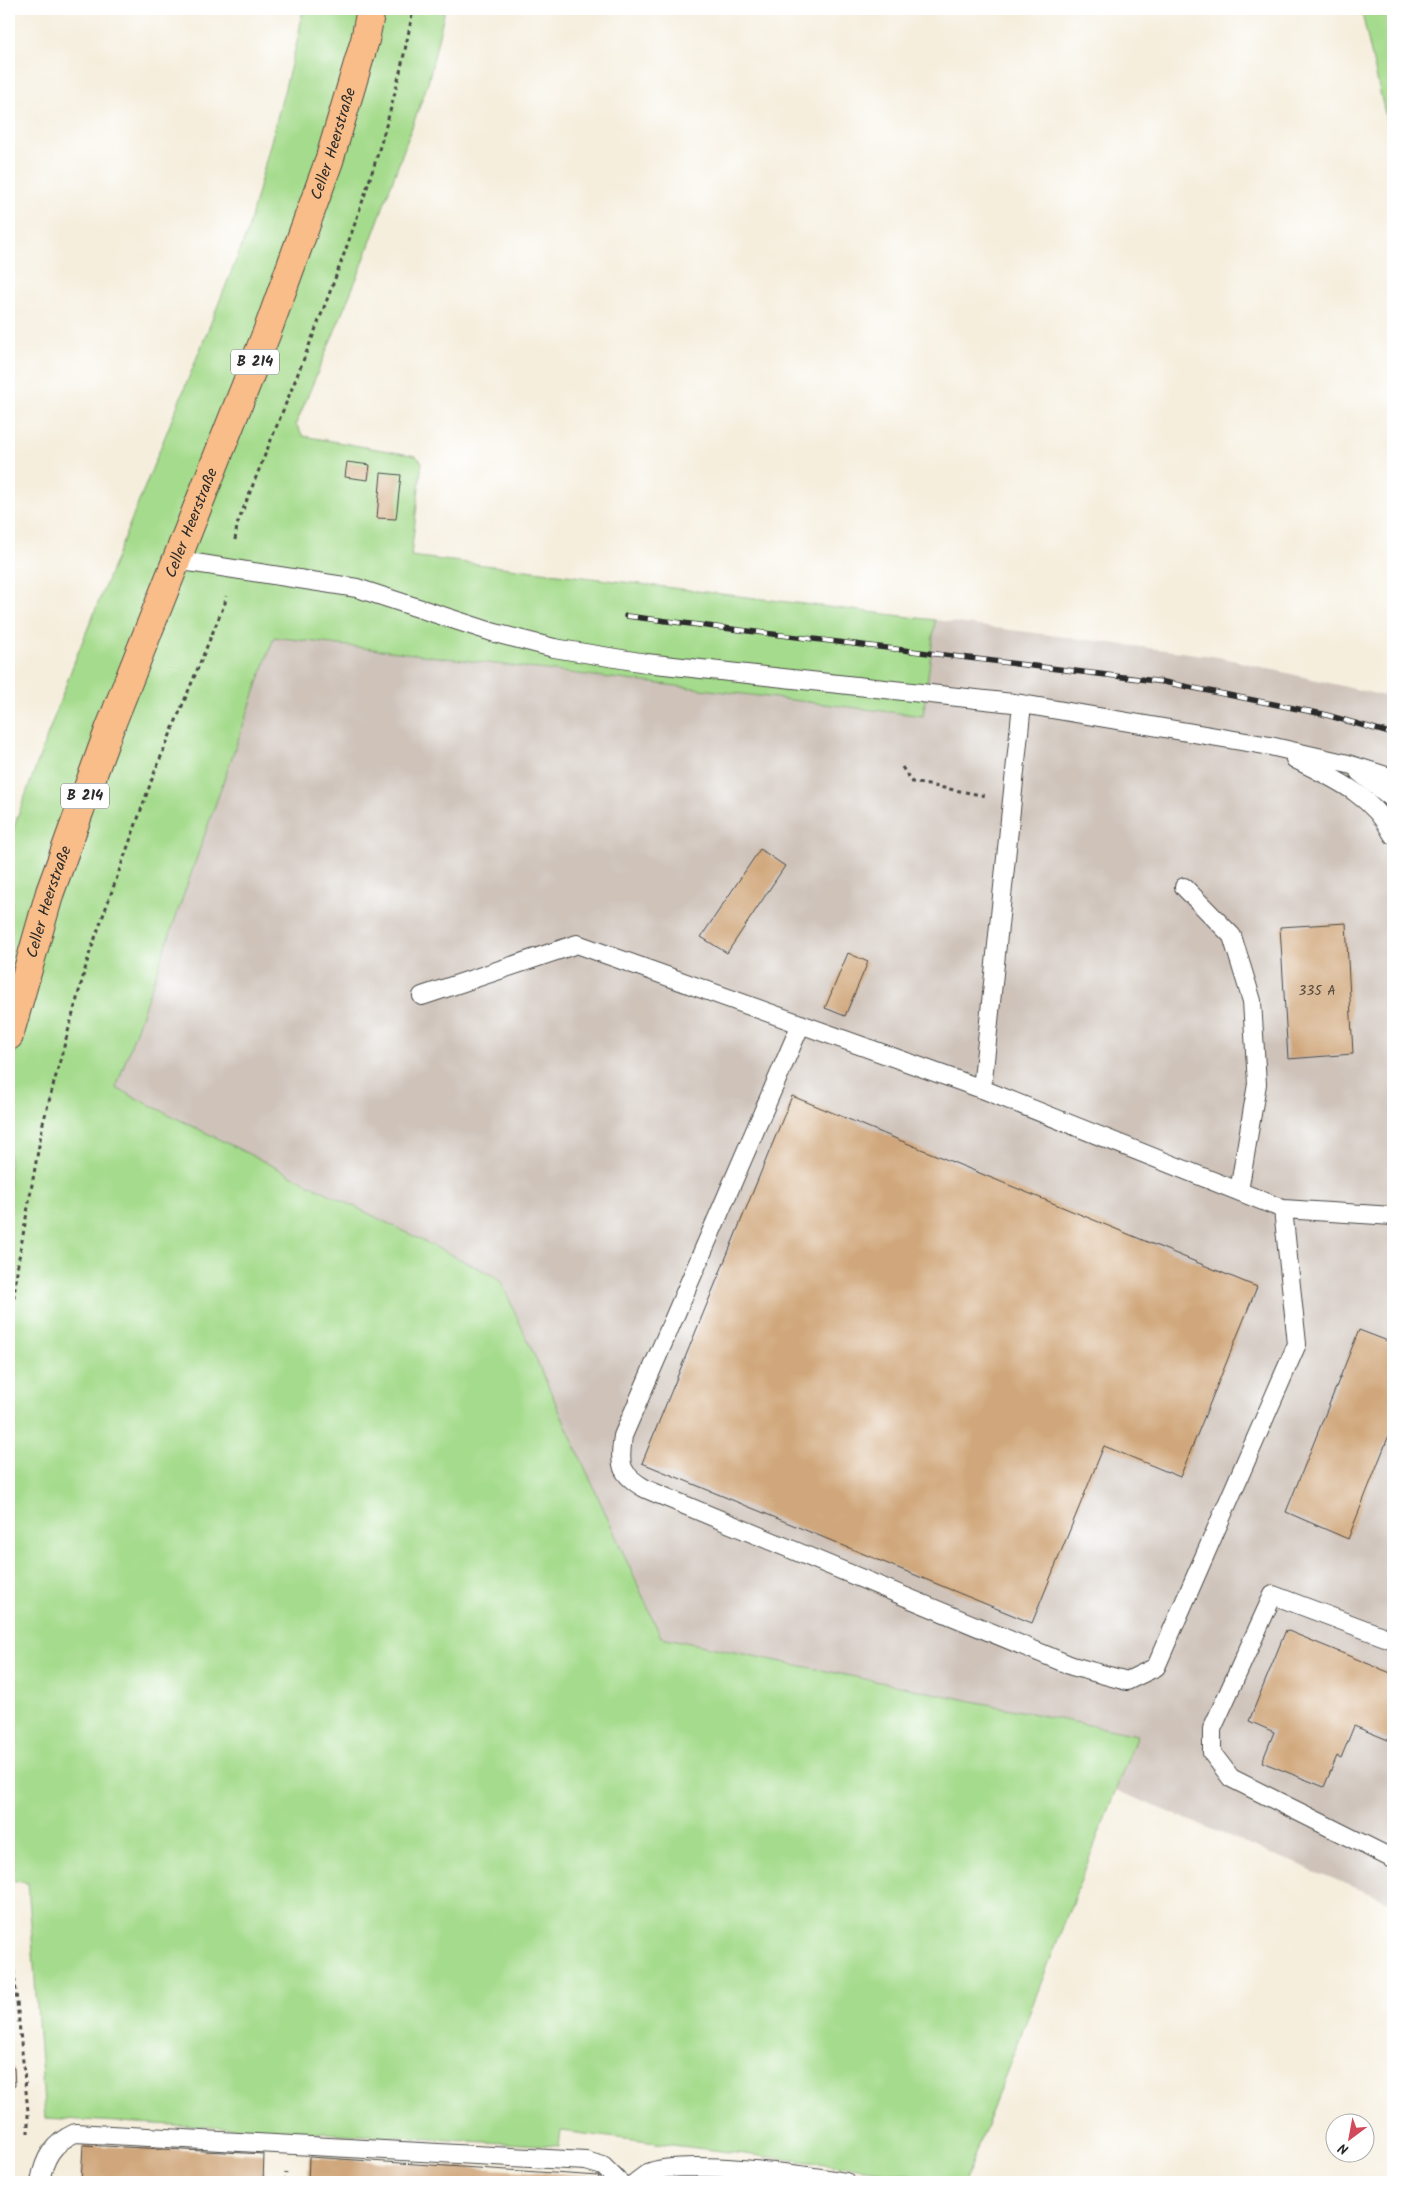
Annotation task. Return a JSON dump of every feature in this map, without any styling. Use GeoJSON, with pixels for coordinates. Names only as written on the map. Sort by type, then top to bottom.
{"type":"FeatureCollection","features":[{"type":"Feature","properties":{"kind":"main road","name":"Celler Heerstraße"},"geometry":{"type":"LineString","coordinates":[[9,1036],[50,892],[109,730],[267,332],[329,161],[365,40],[371,9]]}},
{"type":"Feature","properties":{"kind":"lane"},"geometry":{"type":"LineString","coordinates":[[176,560],[356,588],[495,633],[554,648],[614,659],[1022,704],[1270,746],[1348,764],[1393,778]]}},
{"type":"Feature","properties":{"kind":"lane"},"geometry":{"type":"LineString","coordinates":[[982,1089],[1022,704]]}},
{"type":"Feature","properties":{"kind":"lane"},"geometry":{"type":"LineString","coordinates":[[1270,746],[1340,781],[1366,799],[1386,821],[1393,835]]}},
{"type":"Feature","properties":{"kind":"lane"},"geometry":{"type":"LineString","coordinates":[[1348,764],[1393,785]]}},
{"type":"Feature","properties":{"kind":"lane"},"geometry":{"type":"LineString","coordinates":[[1348,764],[1393,799]]}},
{"type":"Feature","properties":{"kind":"lane"},"geometry":{"type":"LineString","coordinates":[[1184,887],[1232,936],[1252,1001],[1257,1084],[1239,1191]]}},
{"type":"Feature","properties":{"kind":"lane"},"geometry":{"type":"LineString","coordinates":[[422,996],[577,944],[982,1089],[1283,1209],[1393,1216]]}},
{"type":"Feature","properties":{"kind":"lane"},"geometry":{"type":"LineString","coordinates":[[801,1024],[623,1436],[620,1462],[629,1480],[646,1489],[1072,1666],[1127,1681],[1156,1667],[1297,1344],[1283,1209]]}},
{"type":"Feature","properties":{"kind":"lane"},"geometry":{"type":"LineString","coordinates":[[1393,1640],[1273,1595],[1212,1729],[1212,1753],[1231,1778],[1393,1859]]}},
{"type":"Feature","properties":{"kind":"lane"},"geometry":{"type":"LineString","coordinates":[[40,2182],[43,2164],[60,2140],[75,2133],[586,2161],[603,2166],[619,2182]]}},
{"type":"Feature","properties":{"kind":"lane"},"geometry":{"type":"LineString","coordinates":[[636,2182],[649,2173],[679,2168],[751,2170],[846,2182]]}},
{"type":"Feature","properties":{"kind":"path"},"geometry":{"type":"LineString","coordinates":[[9,1338],[18,1263],[43,1123],[89,955],[155,771],[225,603],[237,525],[297,376],[358,210],[388,114],[413,9]]}},
{"type":"Feature","properties":{"kind":"path"},"geometry":{"type":"LineString","coordinates":[[902,767],[912,782],[1013,801]]}},
{"type":"Feature","properties":{"kind":"path"},"geometry":{"type":"LineString","coordinates":[[9,1922],[28,2111],[28,2140]]}},
{"type":"Feature","properties":{"kind":"shaded area"},"geometry":{"type":"Polygon","coordinates":[[[935,620],[1219,657],[1393,698],[1393,1903],[1115,1790],[1136,1735],[661,1637],[500,1279],[116,1088],[273,637],[922,716],[935,620]]]}},
{"type":"Feature","properties":{"kind":"green space"},"geometry":{"type":"Polygon","coordinates":[[[303,9],[445,9],[428,83],[361,268],[296,424],[303,436],[416,456],[422,462],[411,556],[935,620],[923,716],[274,637],[116,1088],[500,1279],[661,1637],[1137,1735],[964,2182],[926,2182],[912,2175],[561,2131],[559,2146],[45,2118],[28,1883],[9,1880],[9,840],[75,660],[247,233],[298,38],[303,9]]]}},
{"type":"Feature","properties":{"kind":"green space"},"geometry":{"type":"Polygon","coordinates":[[[1361,9],[1393,9],[1393,149],[1361,9]]]}},
{"type":"Feature","properties":{"kind":"building"},"geometry":{"type":"Polygon","coordinates":[[[347,462],[370,465],[368,480],[345,477],[347,462]]]}},
{"type":"Feature","properties":{"kind":"building"},"geometry":{"type":"Polygon","coordinates":[[[381,473],[401,475],[396,519],[377,518],[381,473]]]}},
{"type":"Feature","properties":{"kind":"building"},"geometry":{"type":"Polygon","coordinates":[[[760,849],[785,866],[727,953],[701,937],[760,849]]]}},
{"type":"Feature","properties":{"kind":"building"},"geometry":{"type":"Polygon","coordinates":[[[1346,923],[1353,1054],[1288,1059],[1280,927],[1346,923]]]}},
{"type":"Feature","properties":{"kind":"building"},"geometry":{"type":"Polygon","coordinates":[[[848,953],[868,962],[845,1016],[825,1008],[848,953]]]}},
{"type":"Feature","properties":{"kind":"building"},"geometry":{"type":"Polygon","coordinates":[[[792,1096],[1257,1287],[1180,1477],[1104,1446],[1032,1623],[642,1463],[792,1096]]]}},
{"type":"Feature","properties":{"kind":"building"},"geometry":{"type":"Polygon","coordinates":[[[1359,1330],[1393,1343],[1393,1425],[1348,1539],[1286,1512],[1359,1330]]]}},
{"type":"Feature","properties":{"kind":"building"},"geometry":{"type":"Polygon","coordinates":[[[1286,1630],[1393,1674],[1393,1742],[1354,1726],[1341,1758],[1337,1756],[1324,1787],[1262,1762],[1274,1732],[1249,1721],[1286,1630]]]}},
{"type":"Feature","properties":{"kind":"building"},"geometry":{"type":"Polygon","coordinates":[[[9,2068],[14,2068],[15,2086],[9,2086],[9,2068]]]}},
{"type":"Feature","properties":{"kind":"building"},"geometry":{"type":"Polygon","coordinates":[[[83,2145],[264,2154],[263,2182],[81,2182],[83,2145]]]}},
{"type":"Feature","properties":{"kind":"building"},"geometry":{"type":"Polygon","coordinates":[[[309,2157],[599,2176],[598,2182],[308,2182],[309,2157]]]}},
{"type":"Feature","properties":{"kind":"railway"},"geometry":{"type":"LineString","coordinates":[[626,616],[1164,682],[1323,714],[1393,734]]}}]}
